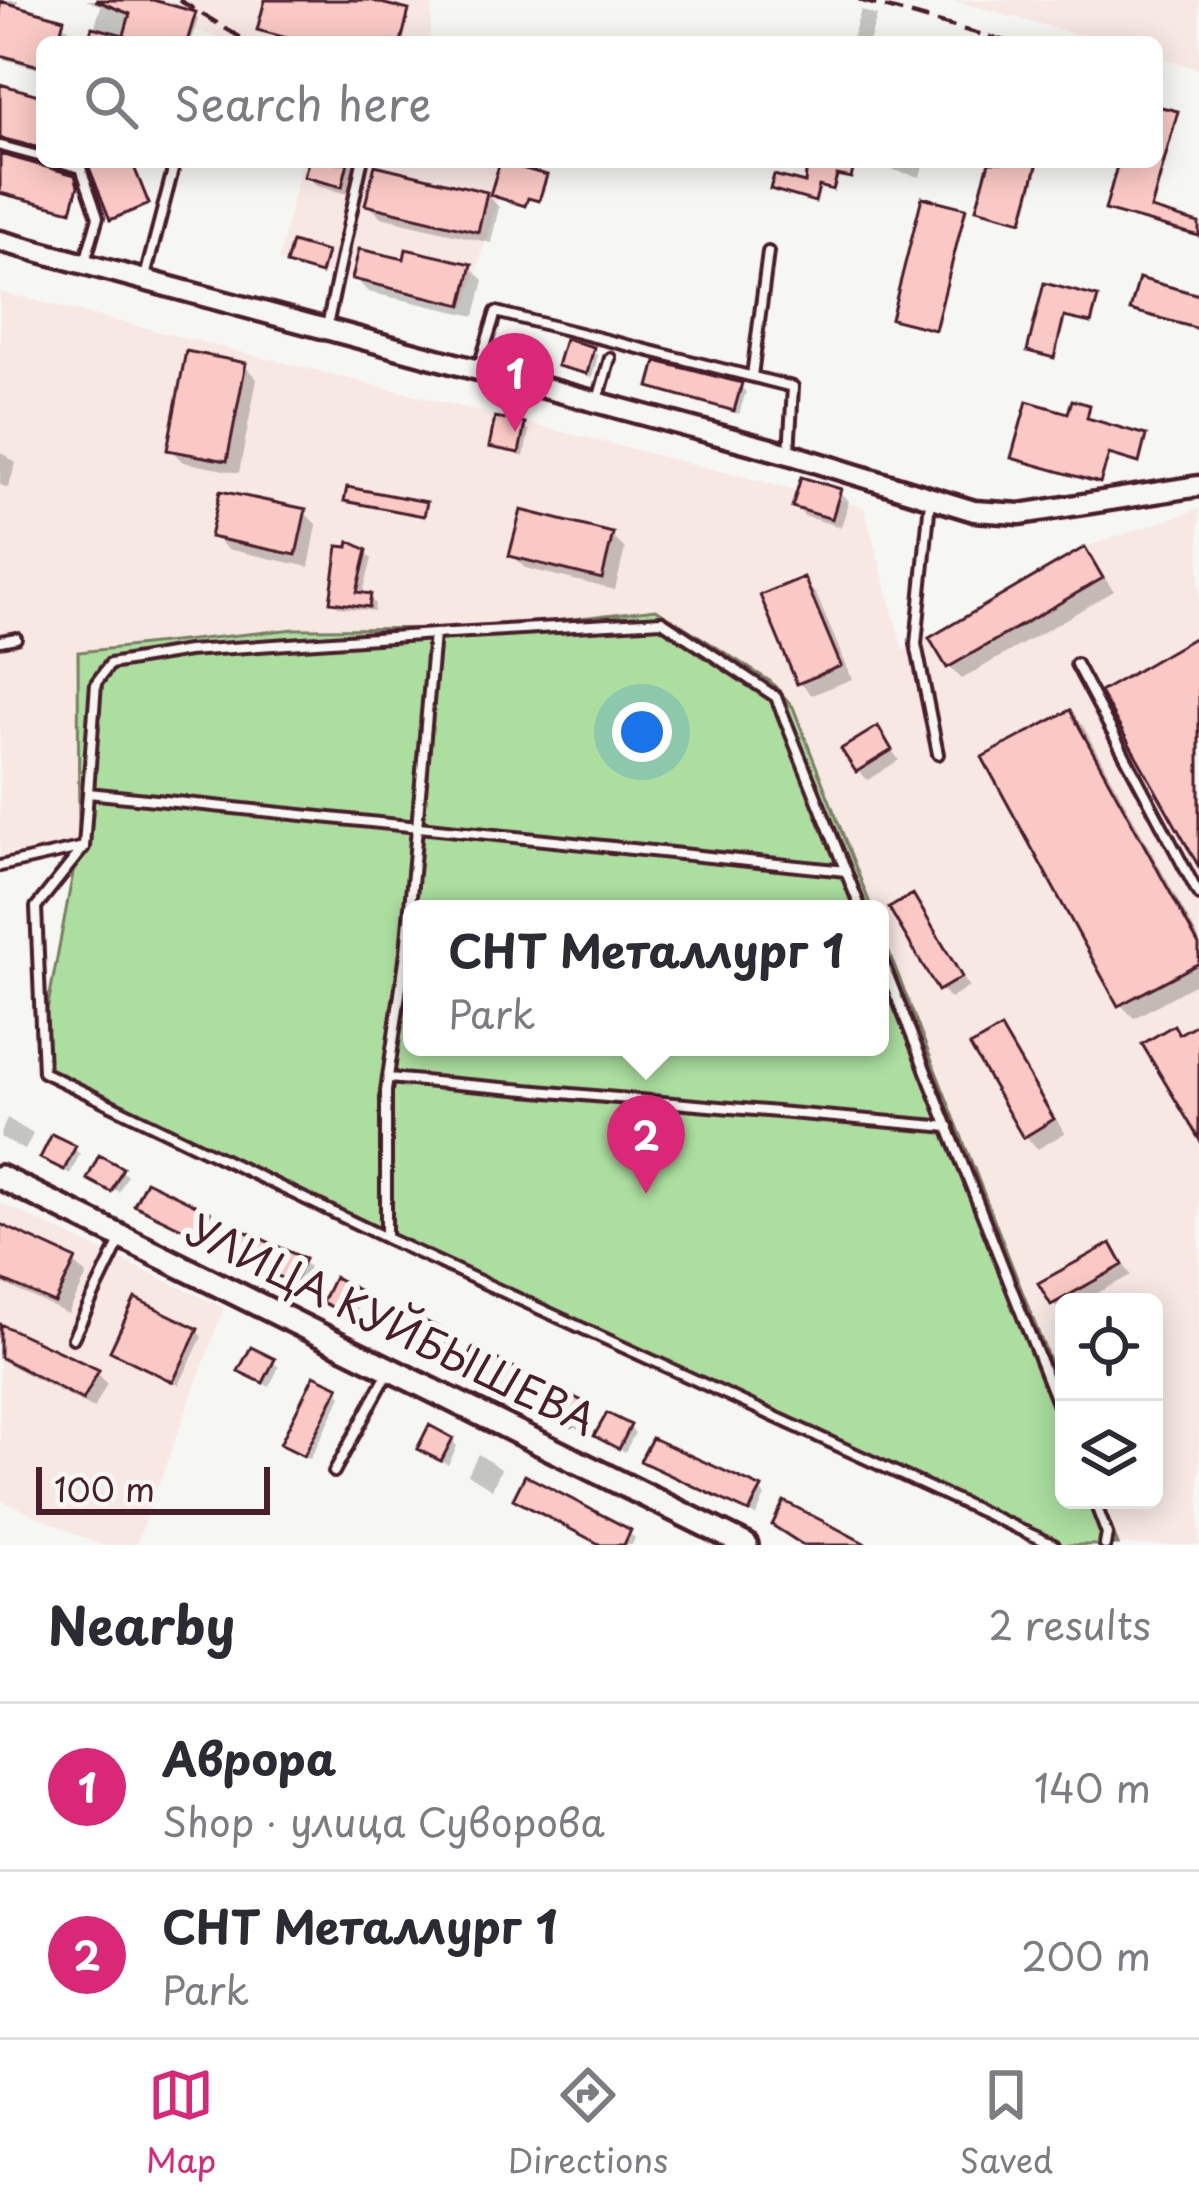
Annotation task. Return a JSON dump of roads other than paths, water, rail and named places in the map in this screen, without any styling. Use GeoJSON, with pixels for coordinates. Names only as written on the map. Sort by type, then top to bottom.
{"type":"FeatureCollection","features":[{"type":"Feature","properties":{"kind":"main road","name":"УЛИЦА КУЙБЫШЕВА"},"geometry":{"type":"LineString","coordinates":[[0,1177],[746,1545]]}},
{"type":"Feature","properties":{"kind":"street"},"geometry":{"type":"LineString","coordinates":[[0,241],[789,454],[930,501],[1020,514],[1199,486]]}},
{"type":"Feature","properties":{"kind":"lane"},"geometry":{"type":"LineString","coordinates":[[1,146],[36,155]]}},
{"type":"Feature","properties":{"kind":"lane"},"geometry":{"type":"LineString","coordinates":[[81,168],[98,217],[85,263]]}},
{"type":"Feature","properties":{"kind":"lane"},"geometry":{"type":"LineString","coordinates":[[144,279],[173,168]]}},
{"type":"Feature","properties":{"kind":"lane"},"geometry":{"type":"LineString","coordinates":[[326,327],[361,168]]}},
{"type":"Feature","properties":{"kind":"lane"},"geometry":{"type":"LineString","coordinates":[[752,376],[768,252]]}},
{"type":"Feature","properties":{"kind":"lane"},"geometry":{"type":"LineString","coordinates":[[477,370],[496,312],[793,386],[789,454]]}},
{"type":"Feature","properties":{"kind":"lane"},"geometry":{"type":"LineString","coordinates":[[597,402],[610,358]]}},
{"type":"Feature","properties":{"kind":"lane"},"geometry":{"type":"LineString","coordinates":[[930,501],[916,644],[938,754]]}},
{"type":"Feature","properties":{"kind":"lane"},"geometry":{"type":"LineString","coordinates":[[858,900],[776,697],[662,621],[188,650],[110,664],[96,682],[84,847],[36,907],[43,1072],[386,1238],[1054,1545]]}},
{"type":"Feature","properties":{"kind":"lane"},"geometry":{"type":"LineString","coordinates":[[412,900],[434,634]]}},
{"type":"Feature","properties":{"kind":"lane"},"geometry":{"type":"LineString","coordinates":[[0,641],[16,638]]}},
{"type":"Feature","properties":{"kind":"lane"},"geometry":{"type":"LineString","coordinates":[[1076,664],[1199,895]]}},
{"type":"Feature","properties":{"kind":"lane"},"geometry":{"type":"LineString","coordinates":[[88,794],[846,871]]}},
{"type":"Feature","properties":{"kind":"lane"},"geometry":{"type":"LineString","coordinates":[[0,866],[84,847]]}},
{"type":"Feature","properties":{"kind":"lane"},"geometry":{"type":"LineString","coordinates":[[889,976],[1056,1401]]}},
{"type":"Feature","properties":{"kind":"lane"},"geometry":{"type":"LineString","coordinates":[[386,1238],[388,1078],[403,989]]}},
{"type":"Feature","properties":{"kind":"lane"},"geometry":{"type":"LineString","coordinates":[[889,998],[898,998]]}},
{"type":"Feature","properties":{"kind":"lane"},"geometry":{"type":"LineString","coordinates":[[388,1078],[950,1127]]}},
{"type":"Feature","properties":{"kind":"lane"},"geometry":{"type":"LineString","coordinates":[[73,1338],[123,1236]]}},
{"type":"Feature","properties":{"kind":"lane"},"geometry":{"type":"LineString","coordinates":[[334,1472],[391,1366]]}},
{"type":"Feature","properties":{"kind":"lane"},"geometry":{"type":"LineString","coordinates":[[1097,1509],[1107,1534],[1105,1545]]}},
{"type":"Feature","properties":{"kind":"railway"},"geometry":{"type":"LineString","coordinates":[[179,0],[238,36]]}},
{"type":"Feature","properties":{"kind":"railway"},"geometry":{"type":"LineString","coordinates":[[859,0],[987,36]]}},
{"type":"Feature","properties":{"kind":"place","name":"Аврора"},"geometry":{"type":"Point","coordinates":[515,432]}},
{"type":"Feature","properties":{"kind":"place","name":"СНТ Металлург 1"},"geometry":{"type":"Point","coordinates":[646,1194]}}]}
